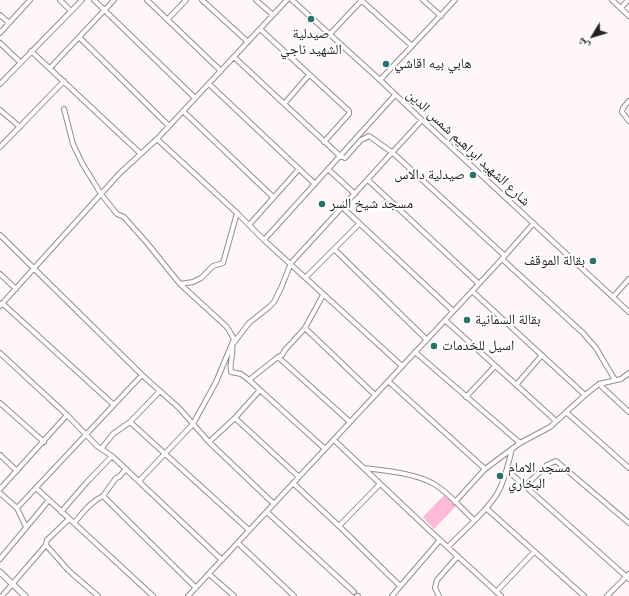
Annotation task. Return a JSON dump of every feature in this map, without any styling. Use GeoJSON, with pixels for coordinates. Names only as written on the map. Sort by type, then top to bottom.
{"type":"FeatureCollection","features":[{"type":"Feature","properties":{"kind":"street"},"geometry":{"type":"LineString","coordinates":[[0,32],[30,0]]}},
{"type":"Feature","properties":{"kind":"street"},"geometry":{"type":"LineString","coordinates":[[60,0],[71,11]]}},
{"type":"Feature","properties":{"kind":"street"},"geometry":{"type":"LineString","coordinates":[[0,84],[82,0]]}},
{"type":"Feature","properties":{"kind":"street"},"geometry":{"type":"LineString","coordinates":[[94,0],[195,98]]}},
{"type":"Feature","properties":{"kind":"street"},"geometry":{"type":"LineString","coordinates":[[50,68],[114,0]]}},
{"type":"Feature","properties":{"kind":"street"},"geometry":{"type":"LineString","coordinates":[[147,0],[221,71]]}},
{"type":"Feature","properties":{"kind":"street"},"geometry":{"type":"LineString","coordinates":[[168,19],[186,0]]}},
{"type":"Feature","properties":{"kind":"street"},"geometry":{"type":"LineString","coordinates":[[202,0],[248,42]]}},
{"type":"Feature","properties":{"kind":"street"},"geometry":{"type":"LineString","coordinates":[[256,0],[273,15]]}},
{"type":"Feature","properties":{"kind":"street"},"geometry":{"type":"LineString","coordinates":[[114,405],[1,305],[120,173],[157,139],[287,0]]}},
{"type":"Feature","properties":{"kind":"street","name":"شارع الشهيد ابراهيم شمس الدين"},"geometry":{"type":"LineString","coordinates":[[292,0],[629,312]]}},
{"type":"Feature","properties":{"kind":"street"},"geometry":{"type":"LineString","coordinates":[[330,34],[361,0],[412,46]]}},
{"type":"Feature","properties":{"kind":"street"},"geometry":{"type":"LineString","coordinates":[[423,0],[441,16]]}},
{"type":"Feature","properties":{"kind":"street"},"geometry":{"type":"LineString","coordinates":[[380,80],[455,0]]}},
{"type":"Feature","properties":{"kind":"street"},"geometry":{"type":"LineString","coordinates":[[612,0],[629,16]]}},
{"type":"Feature","properties":{"kind":"street"},"geometry":{"type":"LineString","coordinates":[[621,8],[628,0]]}},
{"type":"Feature","properties":{"kind":"street"},"geometry":{"type":"LineString","coordinates":[[0,15],[9,23]]}},
{"type":"Feature","properties":{"kind":"street"},"geometry":{"type":"LineString","coordinates":[[260,29],[309,76],[350,112],[324,142]]}},
{"type":"Feature","properties":{"kind":"street"},"geometry":{"type":"LineString","coordinates":[[79,37],[169,126]]}},
{"type":"Feature","properties":{"kind":"street"},"geometry":{"type":"LineString","coordinates":[[0,43],[20,62]]}},
{"type":"Feature","properties":{"kind":"street"},"geometry":{"type":"LineString","coordinates":[[32,51],[140,154]]}},
{"type":"Feature","properties":{"kind":"street"},"geometry":{"type":"LineString","coordinates":[[234,57],[340,156],[345,158],[361,140],[369,136],[394,153],[583,333],[596,348],[615,380]]}},
{"type":"Feature","properties":{"kind":"street"},"geometry":{"type":"LineString","coordinates":[[284,104],[309,76]]}},
{"type":"Feature","properties":{"kind":"street"},"geometry":{"type":"LineString","coordinates":[[0,147],[64,81]]}},
{"type":"Feature","properties":{"kind":"street"},"geometry":{"type":"LineString","coordinates":[[209,84],[315,184]]}},
{"type":"Feature","properties":{"kind":"street"},"geometry":{"type":"LineString","coordinates":[[264,240],[395,95]]}},
{"type":"Feature","properties":{"kind":"street"},"geometry":{"type":"LineString","coordinates":[[629,101],[623,108],[622,112],[629,121]]}},
{"type":"Feature","properties":{"kind":"street"},"geometry":{"type":"LineString","coordinates":[[64,109],[73,144],[82,163],[101,194],[117,214],[124,217],[147,243],[180,284],[227,327],[234,339],[216,382],[193,424],[139,481]]}},
{"type":"Feature","properties":{"kind":"street"},"geometry":{"type":"LineString","coordinates":[[0,110],[20,127]]}},
{"type":"Feature","properties":{"kind":"street"},"geometry":{"type":"LineString","coordinates":[[183,111],[273,197]]}},
{"type":"Feature","properties":{"kind":"street"},"geometry":{"type":"LineString","coordinates":[[232,345],[249,323],[274,302],[284,283],[291,263],[394,153],[422,120]]}},
{"type":"Feature","properties":{"kind":"street"},"geometry":{"type":"LineString","coordinates":[[157,139],[264,240],[306,277],[323,295],[402,366]]}},
{"type":"Feature","properties":{"kind":"street"},"geometry":{"type":"LineString","coordinates":[[249,225],[299,169]]}},
{"type":"Feature","properties":{"kind":"street"},"geometry":{"type":"LineString","coordinates":[[328,169],[355,194]]}},
{"type":"Feature","properties":{"kind":"street"},"geometry":{"type":"LineString","coordinates":[[368,180],[479,284]]}},
{"type":"Feature","properties":{"kind":"street"},"geometry":{"type":"LineString","coordinates":[[342,207],[453,311]]}},
{"type":"Feature","properties":{"kind":"street"},"geometry":{"type":"LineString","coordinates":[[180,284],[193,282],[201,278],[213,266],[223,262],[237,213]]}},
{"type":"Feature","properties":{"kind":"street"},"geometry":{"type":"LineString","coordinates":[[306,277],[360,224]]}},
{"type":"Feature","properties":{"kind":"street"},"geometry":{"type":"LineString","coordinates":[[188,596],[479,284],[533,224]]}},
{"type":"Feature","properties":{"kind":"street"},"geometry":{"type":"LineString","coordinates":[[0,235],[142,375],[179,408],[209,442],[274,504]]}},
{"type":"Feature","properties":{"kind":"street"},"geometry":{"type":"LineString","coordinates":[[334,249],[427,340]]}},
{"type":"Feature","properties":{"kind":"street"},"geometry":{"type":"LineString","coordinates":[[0,274],[16,289]]}},
{"type":"Feature","properties":{"kind":"street"},"geometry":{"type":"LineString","coordinates":[[613,297],[629,280]]}},
{"type":"Feature","properties":{"kind":"street"},"geometry":{"type":"LineString","coordinates":[[472,291],[585,395]]}},
{"type":"Feature","properties":{"kind":"street"},"geometry":{"type":"LineString","coordinates":[[250,380],[282,355],[305,328],[323,295]]}},
{"type":"Feature","properties":{"kind":"street"},"geometry":{"type":"LineString","coordinates":[[445,320],[556,421]]}},
{"type":"Feature","properties":{"kind":"street"},"geometry":{"type":"LineString","coordinates":[[305,328],[375,395]]}},
{"type":"Feature","properties":{"kind":"street"},"geometry":{"type":"LineString","coordinates":[[232,345],[234,352],[230,363],[231,372],[241,374],[250,380],[325,449]]}},
{"type":"Feature","properties":{"kind":"street"},"geometry":{"type":"LineString","coordinates":[[0,352],[67,415],[85,435],[101,449],[112,456],[222,560]]}},
{"type":"Feature","properties":{"kind":"street"},"geometry":{"type":"LineString","coordinates":[[415,352],[520,443]]}},
{"type":"Feature","properties":{"kind":"street"},"geometry":{"type":"LineString","coordinates":[[516,385],[542,355]]}},
{"type":"Feature","properties":{"kind":"street"},"geometry":{"type":"LineString","coordinates":[[278,357],[350,422]]}},
{"type":"Feature","properties":{"kind":"street"},"geometry":{"type":"LineString","coordinates":[[466,397],[496,366]]}},
{"type":"Feature","properties":{"kind":"street"},"geometry":{"type":"LineString","coordinates":[[455,502],[485,469],[520,443],[539,433],[556,421],[599,384],[621,379],[629,373]]}},
{"type":"Feature","properties":{"kind":"street"},"geometry":{"type":"LineString","coordinates":[[17,508],[142,375]]}},
{"type":"Feature","properties":{"kind":"street"},"geometry":{"type":"LineString","coordinates":[[388,381],[485,469]]}},
{"type":"Feature","properties":{"kind":"street"},"geometry":{"type":"LineString","coordinates":[[599,384],[629,412]]}},
{"type":"Feature","properties":{"kind":"street"},"geometry":{"type":"LineString","coordinates":[[209,442],[235,418],[260,390]]}},
{"type":"Feature","properties":{"kind":"street"},"geometry":{"type":"LineString","coordinates":[[101,449],[113,434],[130,422],[160,391]]}},
{"type":"Feature","properties":{"kind":"street"},"geometry":{"type":"LineString","coordinates":[[0,403],[44,442]]}},
{"type":"Feature","properties":{"kind":"street"},"geometry":{"type":"LineString","coordinates":[[566,412],[629,468]]}},
{"type":"Feature","properties":{"kind":"street"},"geometry":{"type":"LineString","coordinates":[[0,489],[67,415]]}},
{"type":"Feature","properties":{"kind":"street"},"geometry":{"type":"LineString","coordinates":[[235,418],[299,477]]}},
{"type":"Feature","properties":{"kind":"street"},"geometry":{"type":"LineString","coordinates":[[130,422],[249,530]]}},
{"type":"Feature","properties":{"kind":"street"},"geometry":{"type":"LineString","coordinates":[[334,440],[501,596]]}},
{"type":"Feature","properties":{"kind":"street"},"geometry":{"type":"LineString","coordinates":[[448,547],[498,494],[507,470],[512,449]]}},
{"type":"Feature","properties":{"kind":"street"},"geometry":{"type":"LineString","coordinates":[[0,455],[17,472]]}},
{"type":"Feature","properties":{"kind":"street"},"geometry":{"type":"LineString","coordinates":[[61,512],[86,482],[112,456]]}},
{"type":"Feature","properties":{"kind":"street"},"geometry":{"type":"LineString","coordinates":[[525,486],[547,464],[556,461],[629,523]]}},
{"type":"Feature","properties":{"kind":"street"},"geometry":{"type":"LineString","coordinates":[[364,468],[387,471],[425,480],[441,489],[474,520]]}},
{"type":"Feature","properties":{"kind":"street"},"geometry":{"type":"LineString","coordinates":[[74,523],[90,504],[103,496],[116,478],[119,477],[126,469]]}},
{"type":"Feature","properties":{"kind":"street"},"geometry":{"type":"LineString","coordinates":[[507,470],[628,577],[607,596]]}},
{"type":"Feature","properties":{"kind":"street"},"geometry":{"type":"LineString","coordinates":[[293,483],[400,586]]}},
{"type":"Feature","properties":{"kind":"street"},"geometry":{"type":"LineString","coordinates":[[339,526],[380,484]]}},
{"type":"Feature","properties":{"kind":"street"},"geometry":{"type":"LineString","coordinates":[[36,488],[153,596]]}},
{"type":"Feature","properties":{"kind":"street"},"geometry":{"type":"LineString","coordinates":[[0,493],[17,508],[26,527]]}},
{"type":"Feature","properties":{"kind":"street"},"geometry":{"type":"LineString","coordinates":[[103,496],[196,588]]}},
{"type":"Feature","properties":{"kind":"street"},"geometry":{"type":"LineString","coordinates":[[0,559],[49,500]]}},
{"type":"Feature","properties":{"kind":"street"},"geometry":{"type":"LineString","coordinates":[[486,508],[584,596]]}},
{"type":"Feature","properties":{"kind":"street"},"geometry":{"type":"LineString","coordinates":[[267,512],[356,595]]}},
{"type":"Feature","properties":{"kind":"street"},"geometry":{"type":"LineString","coordinates":[[2,596],[46,545],[47,540],[69,519]]}},
{"type":"Feature","properties":{"kind":"street"},"geometry":{"type":"LineString","coordinates":[[392,596],[440,540]]}},
{"type":"Feature","properties":{"kind":"street"},"geometry":{"type":"LineString","coordinates":[[238,543],[294,596]]}},
{"type":"Feature","properties":{"kind":"street"},"geometry":{"type":"LineString","coordinates":[[46,545],[69,571],[98,596]]}},
{"type":"Feature","properties":{"kind":"street"},"geometry":{"type":"LineString","coordinates":[[496,592],[534,552]]}},
{"type":"Feature","properties":{"kind":"street"},"geometry":{"type":"LineString","coordinates":[[439,596],[435,588],[437,580],[458,556]]}},
{"type":"Feature","properties":{"kind":"street"},"geometry":{"type":"LineString","coordinates":[[0,572],[25,596]]}},
{"type":"Feature","properties":{"kind":"street"},"geometry":{"type":"LineString","coordinates":[[210,574],[234,596]]}},
{"type":"Feature","properties":{"kind":"street"},"geometry":{"type":"LineString","coordinates":[[192,592],[197,596]]}},
{"type":"Feature","properties":{"kind":"shaded area"},"geometry":{"type":"Polygon","coordinates":[[[444,495],[456,506],[434,529],[423,517],[444,495]]]}},
{"type":"Feature","properties":{"kind":"place","name":"صيدلية الشهيد ناجي"},"geometry":{"type":"Point","coordinates":[311,19]}},
{"type":"Feature","properties":{"kind":"place","name":"هابي بيه اقاشي"},"geometry":{"type":"Point","coordinates":[386,64]}},
{"type":"Feature","properties":{"kind":"place","name":"صيدلية دالاس"},"geometry":{"type":"Point","coordinates":[473,175]}},
{"type":"Feature","properties":{"kind":"place","name":"مسجد شيخ السر"},"geometry":{"type":"Point","coordinates":[322,204]}},
{"type":"Feature","properties":{"kind":"place","name":"بقالة الموقف"},"geometry":{"type":"Point","coordinates":[593,261]}},
{"type":"Feature","properties":{"kind":"place","name":"بقالة السمانية"},"geometry":{"type":"Point","coordinates":[467,320]}},
{"type":"Feature","properties":{"kind":"place","name":"اسيل للخدمات"},"geometry":{"type":"Point","coordinates":[434,346]}},
{"type":"Feature","properties":{"kind":"place","name":"مسجد الامام البخاري"},"geometry":{"type":"Point","coordinates":[500,476]}}]}
